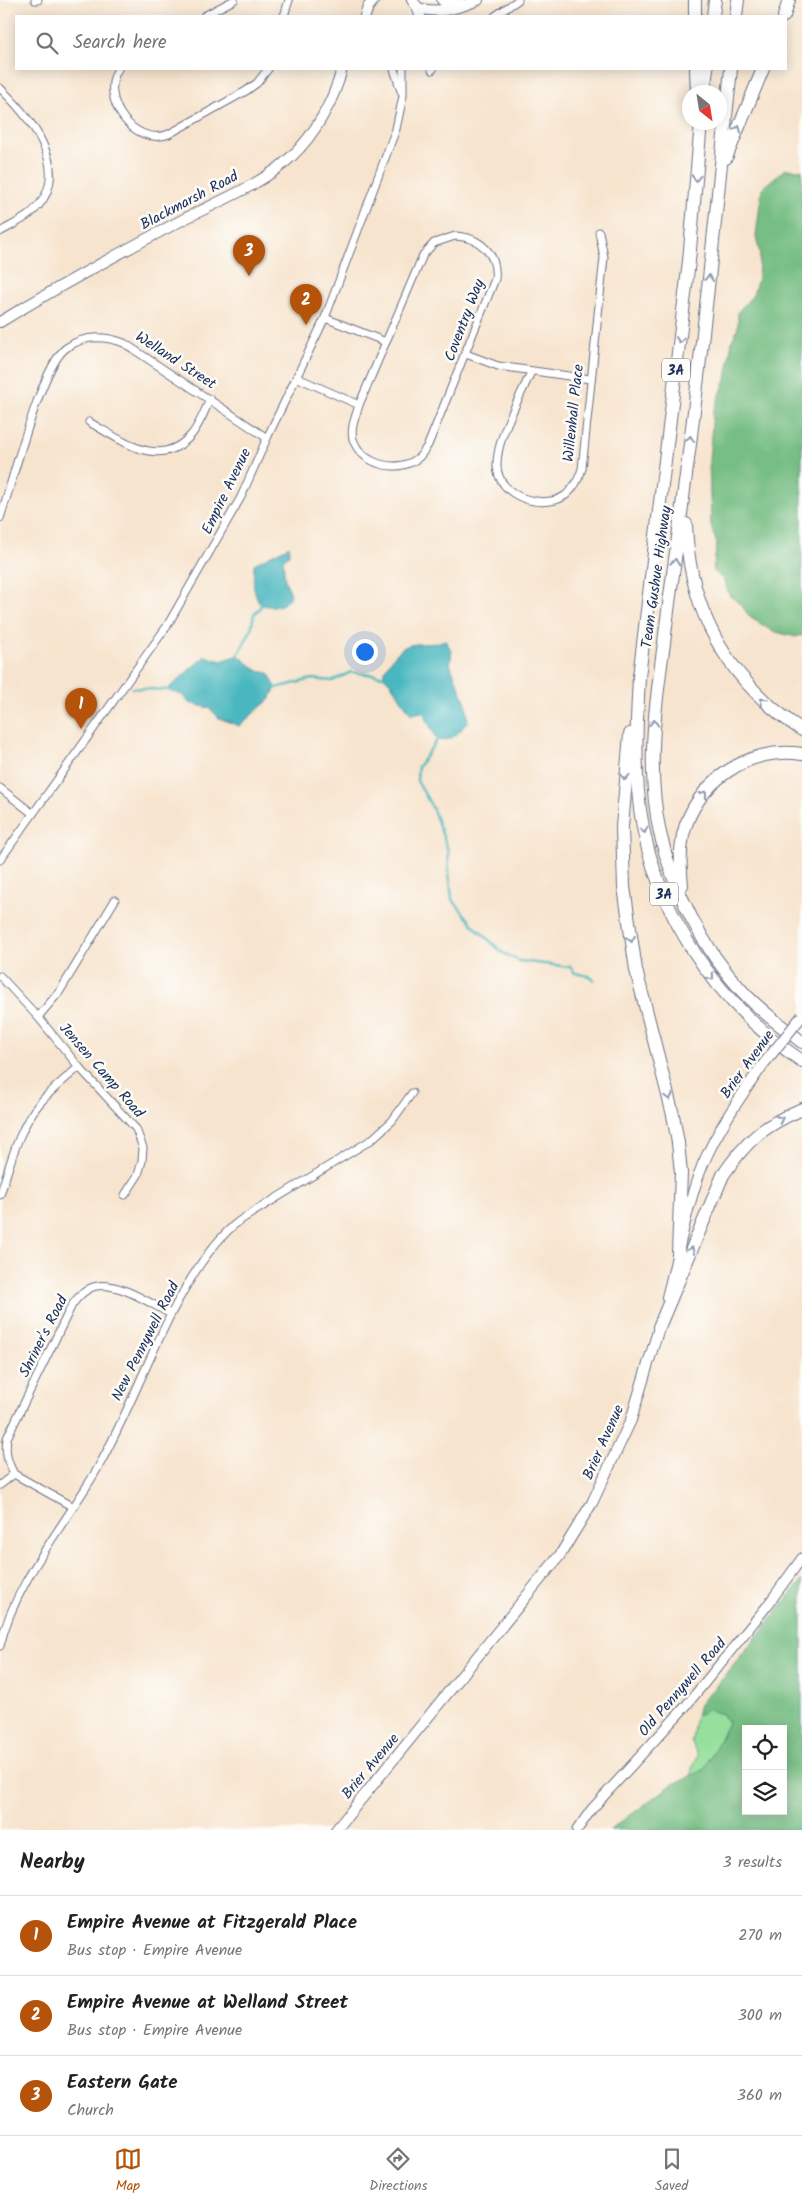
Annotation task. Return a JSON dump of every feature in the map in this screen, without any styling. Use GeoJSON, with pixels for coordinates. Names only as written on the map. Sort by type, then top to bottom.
{"type":"FeatureCollection","features":[{"type":"Feature","properties":{"kind":"highway"},"geometry":{"type":"LineString","coordinates":[[695,0],[695,15]]}},
{"type":"Feature","properties":{"kind":"highway"},"geometry":{"type":"LineString","coordinates":[[713,15],[714,0]]}},
{"type":"Feature","properties":{"kind":"highway"},"geometry":{"type":"LineString","coordinates":[[736,15],[738,0]]}},
{"type":"Feature","properties":{"kind":"highway"},"geometry":{"type":"LineString","coordinates":[[784,15],[789,0]]}},
{"type":"Feature","properties":{"kind":"highway"},"geometry":{"type":"LineString","coordinates":[[696,70],[697,85]]}},
{"type":"Feature","properties":{"kind":"highway"},"geometry":{"type":"LineString","coordinates":[[705,85],[707,70]]}},
{"type":"Feature","properties":{"kind":"highway","name":"Team Gushue Highway"},"geometry":{"type":"LineString","coordinates":[[731,70],[685,488],[654,711],[652,776],[660,835],[668,861],[687,906],[716,958],[762,1011],[802,1042]]}},
{"type":"Feature","properties":{"kind":"highway"},"geometry":{"type":"LineString","coordinates":[[720,174],[763,70]]}},
{"type":"Feature","properties":{"kind":"highway","name":"Team Gushue Highway"},"geometry":{"type":"LineString","coordinates":[[700,130],[689,261],[640,677],[636,725],[638,792],[648,845],[667,902],[690,948],[725,994],[767,1035],[802,1061]]}},
{"type":"Feature","properties":{"kind":"highway"},"geometry":{"type":"LineString","coordinates":[[685,488],[687,544],[691,573],[709,628],[728,661],[742,679],[772,708],[802,730]]}},
{"type":"Feature","properties":{"kind":"highway"},"geometry":{"type":"LineString","coordinates":[[640,677],[633,711],[625,779],[622,869],[636,970],[673,1114],[678,1143],[681,1173],[678,1253]]}},
{"type":"Feature","properties":{"kind":"highway"},"geometry":{"type":"LineString","coordinates":[[687,906],[680,866],[683,835],[691,814],[705,792],[715,780],[744,762],[762,756],[781,753],[802,754]]}},
{"type":"Feature","properties":{"kind":"highway"},"geometry":{"type":"LineString","coordinates":[[659,1327],[723,1175],[737,1154],[754,1137],[774,1121],[802,1108]]}},
{"type":"Feature","properties":{"kind":"main road"},"geometry":{"type":"LineString","coordinates":[[365,15],[368,6],[374,0]]}},
{"type":"Feature","properties":{"kind":"main road"},"geometry":{"type":"LineString","coordinates":[[442,0],[448,3],[459,3],[471,0]]}},
{"type":"Feature","properties":{"kind":"main road"},"geometry":{"type":"LineString","coordinates":[[417,6],[443,10],[479,0]]}},
{"type":"Feature","properties":{"kind":"main road"},"geometry":{"type":"LineString","coordinates":[[456,15],[479,0]]}},
{"type":"Feature","properties":{"kind":"main road","name":"Blackmarsh Road"},"geometry":{"type":"LineString","coordinates":[[0,322],[114,256],[251,184],[280,165],[299,149],[313,130],[343,71]]}},
{"type":"Feature","properties":{"kind":"main road","name":"Brier Avenue"},"geometry":{"type":"LineString","coordinates":[[336,1830],[560,1555],[592,1503],[632,1420],[659,1327],[692,1197],[703,1165],[720,1130],[762,1066],[802,1016]]}},
{"type":"Feature","properties":{"kind":"street"},"geometry":{"type":"LineString","coordinates":[[206,15],[234,0]]}},
{"type":"Feature","properties":{"kind":"street"},"geometry":{"type":"LineString","coordinates":[[284,15],[288,0]]}},
{"type":"Feature","properties":{"kind":"street"},"geometry":{"type":"LineString","coordinates":[[496,15],[518,0]]}},
{"type":"Feature","properties":{"kind":"street"},"geometry":{"type":"LineString","coordinates":[[118,70],[112,86],[115,102],[131,128],[143,135],[156,137],[169,134],[246,92],[257,83],[267,70]]}},
{"type":"Feature","properties":{"kind":"street"},"geometry":{"type":"LineString","coordinates":[[394,70],[403,96]]}},
{"type":"Feature","properties":{"kind":"street","name":"Empire Avenue"},"geometry":{"type":"LineString","coordinates":[[0,860],[167,626],[241,497],[267,438],[298,378],[325,318],[396,129],[403,96],[403,70]]}},
{"type":"Feature","properties":{"kind":"street"},"geometry":{"type":"LineString","coordinates":[[0,88],[20,107],[32,123],[44,146],[48,160],[50,180],[45,194],[30,213],[0,232]]}},
{"type":"Feature","properties":{"kind":"street","name":"Willenhall Place"},"geometry":{"type":"LineString","coordinates":[[531,372],[505,431],[497,456],[497,468],[506,487],[526,500],[557,499],[566,494],[575,485],[582,469],[604,257],[599,232]]}},
{"type":"Feature","properties":{"kind":"street","name":"Coventry Way"},"geometry":{"type":"LineString","coordinates":[[455,236],[465,236],[481,243],[493,259],[496,270],[495,279],[466,354],[428,445],[420,457],[408,464],[383,465],[373,461],[358,448],[353,438],[352,426],[359,405],[423,255],[434,243],[455,236]]}},
{"type":"Feature","properties":{"kind":"street"},"geometry":{"type":"LineString","coordinates":[[325,318],[386,342]]}},
{"type":"Feature","properties":{"kind":"street","name":"Welland Street"},"geometry":{"type":"LineString","coordinates":[[0,518],[38,399],[54,361],[66,348],[83,340],[100,336],[113,338],[124,343],[267,438]]}},
{"type":"Feature","properties":{"kind":"street"},"geometry":{"type":"LineString","coordinates":[[466,354],[498,366],[590,379]]}},
{"type":"Feature","properties":{"kind":"street"},"geometry":{"type":"LineString","coordinates":[[298,378],[359,405]]}},
{"type":"Feature","properties":{"kind":"street"},"geometry":{"type":"LineString","coordinates":[[89,422],[147,452],[165,451],[178,446],[193,433],[210,399]]}},
{"type":"Feature","properties":{"kind":"street"},"geometry":{"type":"LineString","coordinates":[[0,788],[32,813]]}},
{"type":"Feature","properties":{"kind":"street"},"geometry":{"type":"LineString","coordinates":[[38,1017],[60,991],[114,900]]}},
{"type":"Feature","properties":{"kind":"street","name":"Jensen Camp Road"},"geometry":{"type":"LineString","coordinates":[[0,976],[38,1017],[79,1068],[128,1119],[141,1138],[142,1161],[138,1175],[125,1195]]}},
{"type":"Feature","properties":{"kind":"street"},"geometry":{"type":"LineString","coordinates":[[0,991],[7,984]]}},
{"type":"Feature","properties":{"kind":"street"},"geometry":{"type":"LineString","coordinates":[[0,1196],[19,1140],[31,1115],[48,1095],[79,1068]]}},
{"type":"Feature","properties":{"kind":"street","name":"New Pennywell Road"},"geometry":{"type":"LineString","coordinates":[[0,1646],[6,1623],[21,1591],[107,1450],[182,1292],[229,1229],[252,1212],[371,1140],[392,1121],[412,1093]]}},
{"type":"Feature","properties":{"kind":"street","name":"Shriner's Road"},"geometry":{"type":"LineString","coordinates":[[14,1474],[6,1456],[7,1438],[72,1305],[80,1294],[93,1286],[108,1285],[121,1289],[171,1314]]}},
{"type":"Feature","properties":{"kind":"street"},"geometry":{"type":"LineString","coordinates":[[0,1485],[14,1474],[73,1507]]}},
{"type":"Feature","properties":{"kind":"street","name":"Old Pennywell Road"},"geometry":{"type":"LineString","coordinates":[[577,1830],[610,1788],[685,1707],[773,1598],[802,1558]]}},
{"type":"Feature","properties":{"kind":"green space"},"geometry":{"type":"Polygon","coordinates":[[[785,169],[802,170],[802,637],[800,635],[796,637],[772,631],[751,618],[741,605],[729,595],[725,582],[713,570],[717,544],[711,526],[709,461],[713,412],[726,380],[732,341],[738,327],[738,312],[753,295],[758,278],[760,254],[756,236],[762,188],[785,169]]]}},
{"type":"Feature","properties":{"kind":"green space"},"geometry":{"type":"Polygon","coordinates":[[[802,1580],[802,1830],[610,1830],[673,1784],[704,1770],[728,1723],[723,1714],[708,1710],[696,1715],[699,1704],[724,1677],[802,1580]]]}},
{"type":"Feature","properties":{"kind":"green space"},"geometry":{"type":"Polygon","coordinates":[[[708,1710],[723,1714],[728,1723],[704,1770],[691,1777],[692,1768],[698,1756],[691,1742],[696,1715],[708,1710]]]}},
{"type":"Feature","properties":{"kind":"water"},"geometry":{"type":"Polygon","coordinates":[[[289,546],[289,554],[283,561],[285,580],[291,594],[282,605],[261,605],[253,581],[254,564],[289,546]]]}},
{"type":"Feature","properties":{"kind":"water"},"geometry":{"type":"Polygon","coordinates":[[[445,640],[452,651],[450,664],[466,703],[468,721],[451,738],[437,740],[423,712],[411,714],[391,684],[383,676],[393,658],[406,646],[445,640]]]}},
{"type":"Feature","properties":{"kind":"water"},"geometry":{"type":"Polygon","coordinates":[[[238,655],[258,671],[269,673],[276,688],[270,699],[239,726],[219,718],[209,708],[189,703],[182,695],[167,690],[205,656],[221,661],[238,655]]]}},
{"type":"Feature","properties":{"kind":"waterway"},"geometry":{"type":"LineString","coordinates":[[238,655],[251,630],[254,614],[261,605]]}},
{"type":"Feature","properties":{"kind":"waterway"},"geometry":{"type":"LineString","coordinates":[[276,688],[312,679],[332,681],[351,672],[383,676]]}},
{"type":"Feature","properties":{"kind":"waterway"},"geometry":{"type":"LineString","coordinates":[[132,688],[167,690]]}},
{"type":"Feature","properties":{"kind":"waterway"},"geometry":{"type":"LineString","coordinates":[[437,740],[418,767],[417,781],[432,807],[448,850],[452,899],[475,927],[503,953],[519,961],[570,967],[575,973],[589,976],[594,980]]}},
{"type":"Feature","properties":{"kind":"place","name":"Eastern Gate"},"geometry":{"type":"Point","coordinates":[249,276]}},
{"type":"Feature","properties":{"kind":"place","name":"Empire Avenue at Welland Street"},"geometry":{"type":"Point","coordinates":[306,325]}},
{"type":"Feature","properties":{"kind":"place","name":"Empire Avenue at Fitzgerald Place"},"geometry":{"type":"Point","coordinates":[81,729]}}]}
